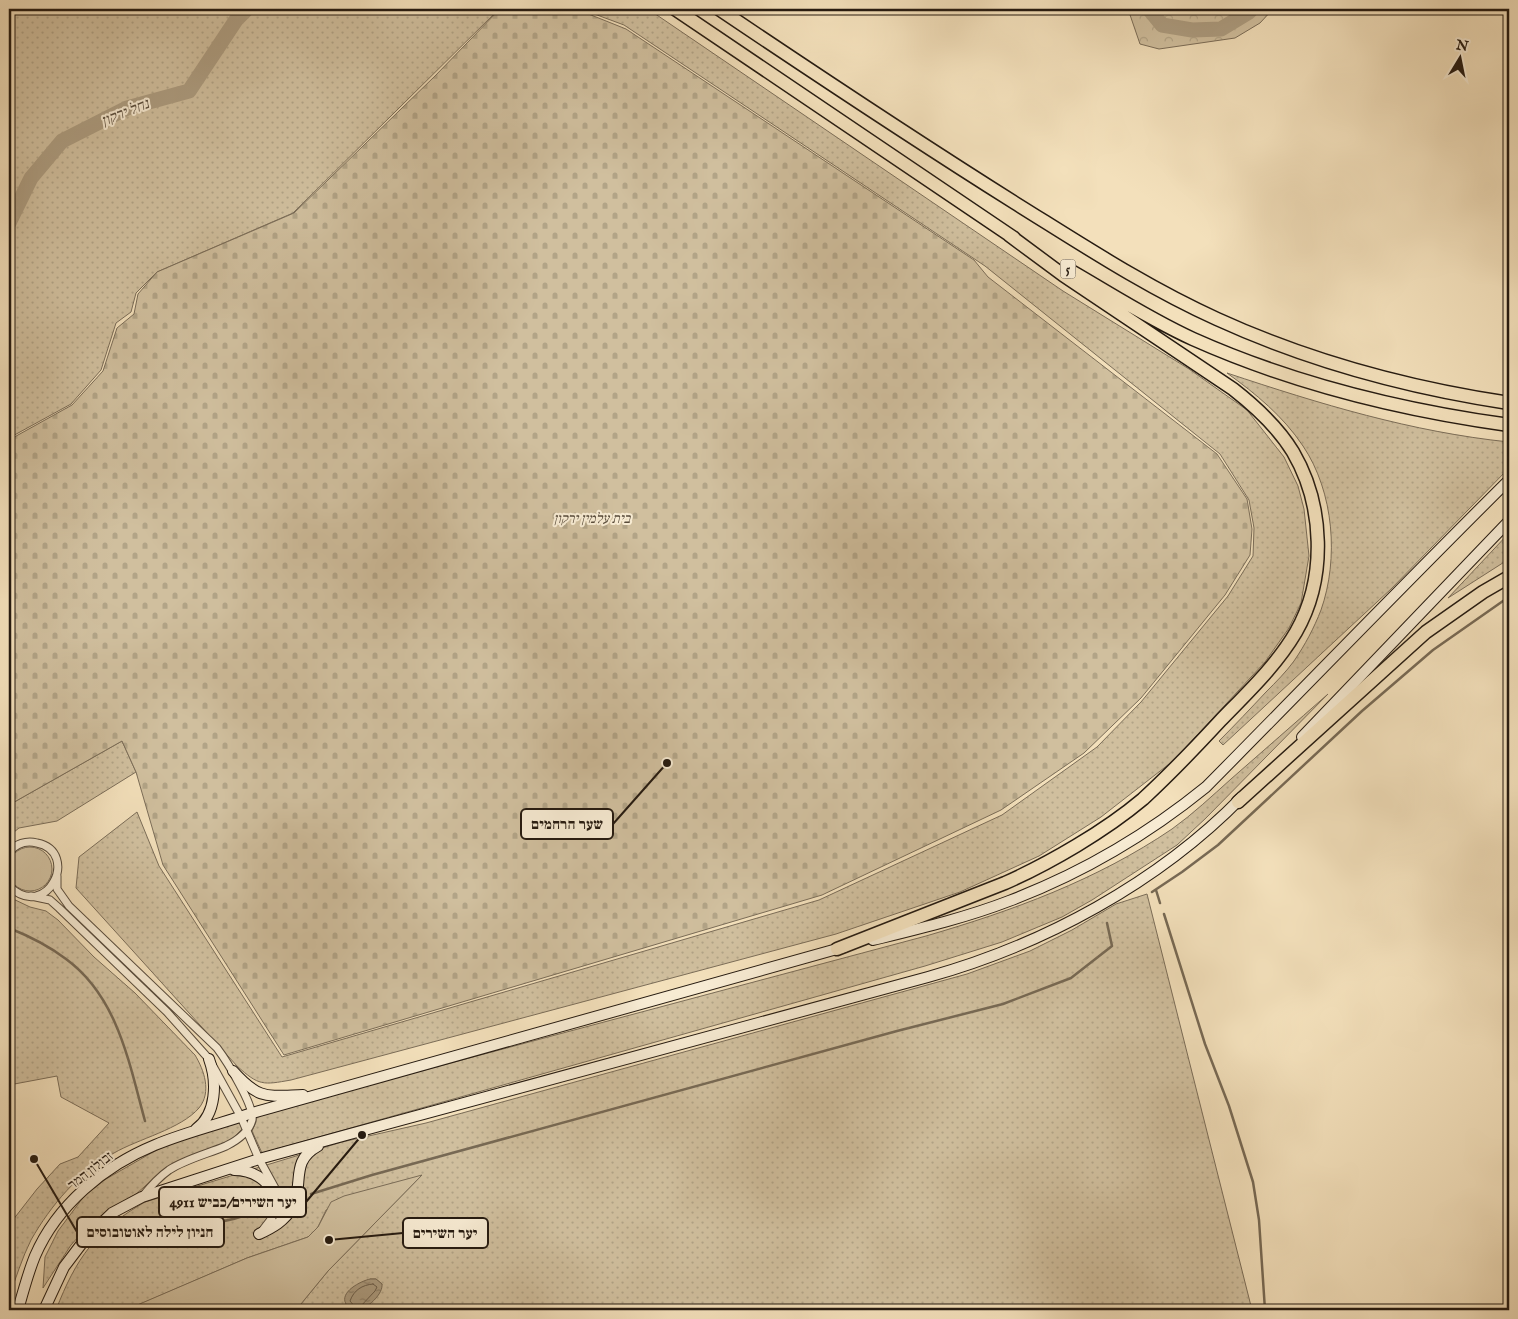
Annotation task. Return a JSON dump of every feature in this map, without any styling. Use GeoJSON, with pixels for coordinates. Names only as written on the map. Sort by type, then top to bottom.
{"type":"FeatureCollection","features":[{"type":"Feature","properties":{"kind":"highway","name":"5"},"geometry":{"type":"LineString","coordinates":[[675,9],[1009,235],[1191,338],[1251,364],[1345,394],[1396,406],[1509,425]]}},
{"type":"Feature","properties":{"kind":"highway","name":"5"},"geometry":{"type":"LineString","coordinates":[[719,9],[898,129],[1076,241],[1166,294],[1216,319],[1258,337],[1334,364],[1436,390],[1509,403]]}},
{"type":"Feature","properties":{"kind":"highway"},"geometry":{"type":"LineString","coordinates":[[836,949],[1030,872],[1124,813],[1180,765],[1278,658],[1297,631],[1308,607],[1313,587],[1318,541],[1315,512],[1309,487],[1299,463],[1284,438],[1274,426],[1256,407],[1233,389],[1063,275],[1009,235]]}},
{"type":"Feature","properties":{"kind":"highway"},"geometry":{"type":"LineString","coordinates":[[1238,802],[1426,632],[1477,596],[1509,577]]}},
{"type":"Feature","properties":{"kind":"main road"},"geometry":{"type":"LineString","coordinates":[[233,1071],[246,1085],[260,1094],[270,1096],[326,1093],[836,949],[900,933],[1008,901],[1057,880],[1099,860],[1166,818],[1206,787],[1509,480]]}},
{"type":"Feature","properties":{"kind":"main road"},"geometry":{"type":"LineString","coordinates":[[44,1310],[64,1267],[86,1238],[112,1213],[142,1197],[259,1159],[928,977],[998,954],[1065,925],[1132,885],[1182,850],[1238,802],[1509,521]]}},
{"type":"Feature","properties":{"kind":"main road"},"geometry":{"type":"LineString","coordinates":[[195,1131],[206,1120],[213,1100],[214,1077],[209,1059]]}},
{"type":"Feature","properties":{"kind":"main road","name":"זבולון המר"},"geometry":{"type":"LineString","coordinates":[[18,1310],[35,1256],[52,1226],[73,1200],[104,1173],[155,1144],[252,1113],[326,1093]]}},
{"type":"Feature","properties":{"kind":"main road"},"geometry":{"type":"LineString","coordinates":[[259,1234],[275,1225],[290,1212],[296,1200],[302,1160],[312,1149],[332,1139]]}},
{"type":"Feature","properties":{"kind":"main road"},"geometry":{"type":"LineString","coordinates":[[220,1171],[241,1170],[259,1176],[269,1187],[276,1208]]}},
{"type":"Feature","properties":{"kind":"street"},"geometry":{"type":"LineString","coordinates":[[9,852],[22,843],[30,842],[39,843],[53,853],[57,861],[57,889],[69,906],[217,1048],[233,1071],[252,1113],[252,1121],[240,1137],[225,1146],[170,1169],[142,1197]]}},
{"type":"Feature","properties":{"kind":"street"},"geometry":{"type":"LineString","coordinates":[[31,896],[38,896],[50,888],[57,876]]}},
{"type":"Feature","properties":{"kind":"street"},"geometry":{"type":"LineString","coordinates":[[9,886],[22,895],[50,900],[60,908],[168,1012],[209,1059],[241,1117],[259,1159],[274,1185],[277,1197],[276,1208],[269,1223],[259,1234]]}},
{"type":"Feature","properties":{"kind":"green space"},"geometry":{"type":"Polygon","coordinates":[[[9,9],[501,9],[293,213],[157,272],[136,293],[131,312],[116,323],[101,370],[71,404],[9,438],[9,9]]]}},
{"type":"Feature","properties":{"kind":"green space","name":"בית עלמין ירקון"},"geometry":{"type":"Polygon","coordinates":[[[506,9],[576,9],[626,29],[974,260],[988,277],[1217,454],[1247,499],[1252,529],[1250,555],[1225,595],[1141,698],[1084,753],[1001,810],[822,895],[284,1055],[163,865],[136,772],[122,741],[9,805],[9,440],[72,405],[103,371],[117,328],[134,314],[138,294],[157,272],[294,213],[435,76],[498,11],[506,9]]]}},
{"type":"Feature","properties":{"kind":"green space"},"geometry":{"type":"Polygon","coordinates":[[[581,9],[648,9],[1063,291],[1189,369],[1247,410],[1284,457],[1298,486],[1304,509],[1309,556],[1301,603],[1289,628],[1265,662],[1173,761],[1101,817],[1039,856],[960,892],[836,934],[291,1080],[274,1083],[256,1081],[237,1066],[76,888],[79,857],[137,812],[159,866],[282,1057],[819,900],[1002,815],[1097,747],[1141,702],[1228,596],[1253,556],[1254,528],[1249,500],[1220,454],[985,266],[624,25],[581,9]]]}},
{"type":"Feature","properties":{"kind":"green space"},"geometry":{"type":"Polygon","coordinates":[[[1128,9],[1273,9],[1260,23],[1235,38],[1159,49],[1140,44],[1128,9]]]}},
{"type":"Feature","properties":{"kind":"green space"},"geometry":{"type":"Polygon","coordinates":[[[1227,373],[1332,406],[1402,424],[1509,442],[1509,468],[1391,589],[1223,745],[1219,741],[1284,673],[1306,643],[1321,610],[1327,590],[1331,548],[1327,505],[1313,464],[1303,446],[1287,425],[1268,406],[1227,373]]]}},
{"type":"Feature","properties":{"kind":"green space"},"geometry":{"type":"Polygon","coordinates":[[[1509,533],[1509,559],[1448,598],[1509,533]]]}},
{"type":"Feature","properties":{"kind":"green space"},"geometry":{"type":"Polygon","coordinates":[[[1328,694],[1177,845],[1092,900],[1062,917],[1002,942],[925,966],[262,1153],[252,1131],[256,1122],[256,1115],[926,936],[1022,905],[1114,864],[1172,829],[1328,694]]]}},
{"type":"Feature","properties":{"kind":"green space"},"geometry":{"type":"Polygon","coordinates":[[[122,741],[136,772],[57,821],[19,828],[9,836],[9,805],[122,741]]]}},
{"type":"Feature","properties":{"kind":"green space"},"geometry":{"type":"Polygon","coordinates":[[[34,847],[46,853],[51,860],[51,878],[46,885],[39,890],[26,891],[18,888],[11,881],[8,865],[11,857],[18,850],[34,847]]]}},
{"type":"Feature","properties":{"kind":"green space"},"geometry":{"type":"Polygon","coordinates":[[[1147,894],[1252,1310],[361,1310],[379,1294],[382,1284],[376,1279],[370,1279],[346,1305],[352,1310],[296,1310],[328,1271],[421,1176],[326,1210],[318,1227],[308,1237],[247,1258],[129,1310],[56,1310],[71,1275],[90,1247],[113,1223],[145,1202],[342,1142],[426,1123],[967,974],[1030,951],[1072,930],[1116,904],[1147,894]]]}},
{"type":"Feature","properties":{"kind":"green space"},"geometry":{"type":"Polygon","coordinates":[[[9,897],[30,907],[46,911],[58,920],[94,957],[135,993],[195,1055],[204,1074],[206,1088],[203,1102],[199,1108],[182,1122],[114,1153],[89,1170],[67,1190],[47,1214],[31,1240],[9,1297],[9,1225],[37,1189],[60,1164],[78,1157],[109,1123],[61,1097],[57,1076],[9,1085],[9,897]]]}},
{"type":"Feature","properties":{"kind":"green space"},"geometry":{"type":"Polygon","coordinates":[[[238,1121],[243,1128],[231,1140],[167,1167],[136,1194],[107,1211],[88,1226],[71,1245],[43,1288],[45,1257],[58,1231],[85,1195],[106,1179],[175,1141],[238,1121]]]}},
{"type":"Feature","properties":{"kind":"green space"},"geometry":{"type":"Polygon","coordinates":[[[422,1175],[328,1271],[296,1310],[129,1310],[247,1258],[308,1237],[318,1227],[331,1202],[344,1196],[422,1175]]]}},
{"type":"Feature","properties":{"kind":"water"},"geometry":{"type":"Polygon","coordinates":[[[376,1279],[382,1284],[380,1292],[365,1308],[352,1310],[348,1307],[345,1300],[348,1291],[361,1282],[376,1279]]]}},
{"type":"Feature","properties":{"kind":"waterway","name":"נחל ירקון"},"geometry":{"type":"LineString","coordinates":[[9,223],[31,178],[62,141],[127,108],[189,91],[236,20],[247,9]]}},
{"type":"Feature","properties":{"kind":"waterway","name":"נחל ירקון"},"geometry":{"type":"LineString","coordinates":[[1149,9],[1162,25],[1192,30],[1221,29],[1252,9]]}},
{"type":"Feature","properties":{"kind":"waterway"},"geometry":{"type":"LineString","coordinates":[[1152,892],[1218,845],[1362,711],[1433,650],[1503,601],[1509,599]]}},
{"type":"Feature","properties":{"kind":"waterway"},"geometry":{"type":"LineString","coordinates":[[1156,890],[1160,903]]}},
{"type":"Feature","properties":{"kind":"waterway"},"geometry":{"type":"LineString","coordinates":[[1164,914],[1205,1044],[1229,1106],[1253,1182],[1259,1220],[1265,1310]]}},
{"type":"Feature","properties":{"kind":"waterway"},"geometry":{"type":"LineString","coordinates":[[311,1194],[372,1175],[897,1031],[1003,1004],[1071,978],[1112,946],[1107,923]]}},
{"type":"Feature","properties":{"kind":"waterway"},"geometry":{"type":"LineString","coordinates":[[9,928],[39,942],[66,959],[84,974],[98,992],[119,1032],[127,1054],[145,1121]]}},
{"type":"Feature","properties":{"kind":"waterway"},"geometry":{"type":"LineString","coordinates":[[167,1205],[183,1218],[193,1221],[226,1221],[246,1215]]}},
{"type":"Feature","properties":{"kind":"place","name":"שער הרחמים"},"geometry":{"type":"Point","coordinates":[667,763]}},
{"type":"Feature","properties":{"kind":"place","name":"יער השירים/כביש 4911"},"geometry":{"type":"Point","coordinates":[362,1135]}},
{"type":"Feature","properties":{"kind":"place","name":"חניון לילה לאוטובוסים"},"geometry":{"type":"Point","coordinates":[34,1159]}},
{"type":"Feature","properties":{"kind":"place","name":"יער השירים"},"geometry":{"type":"Point","coordinates":[329,1240]}}]}
